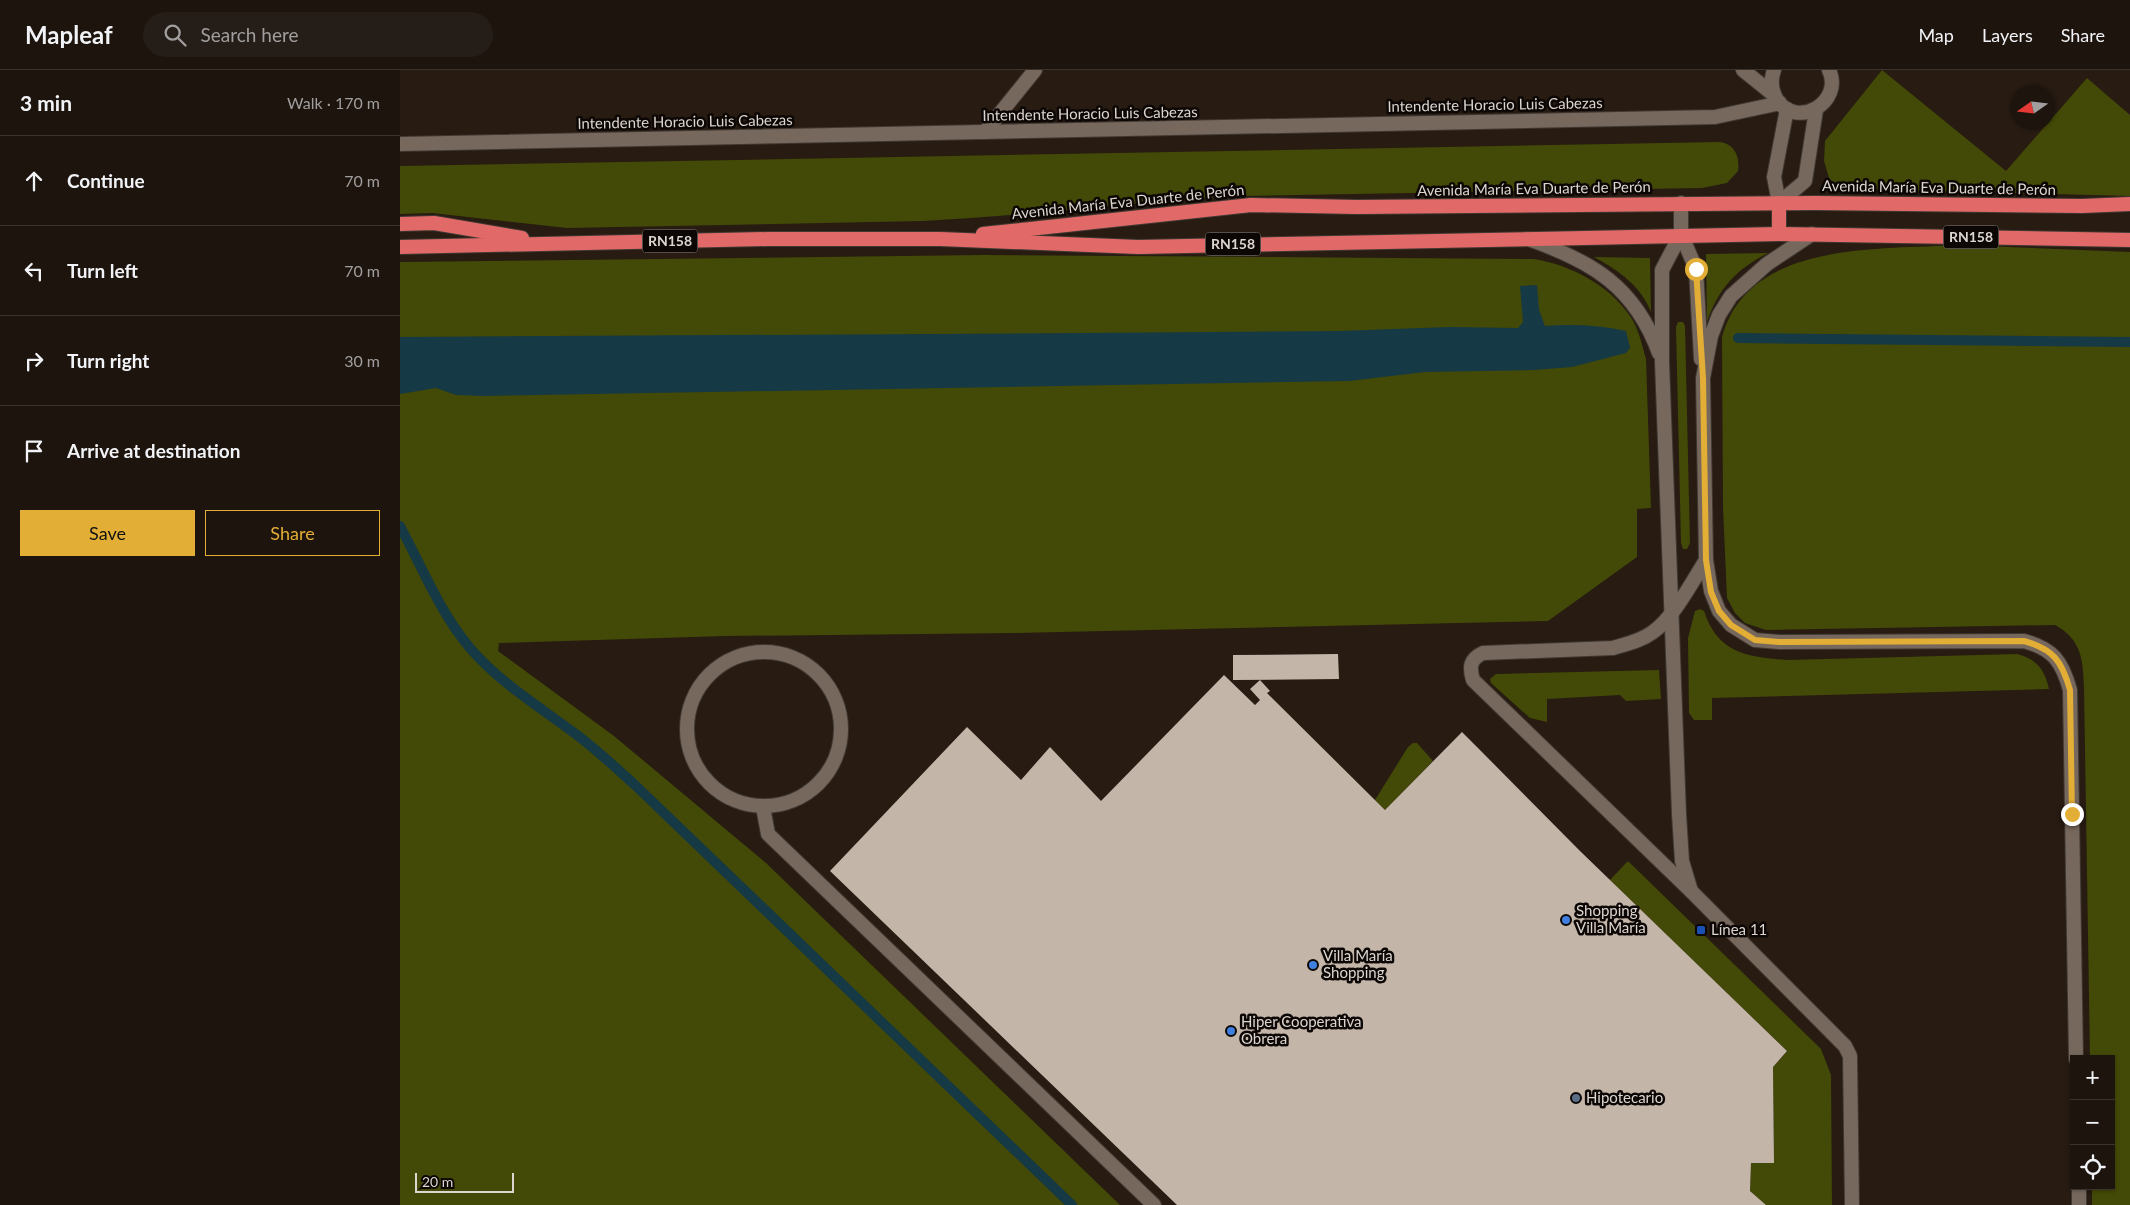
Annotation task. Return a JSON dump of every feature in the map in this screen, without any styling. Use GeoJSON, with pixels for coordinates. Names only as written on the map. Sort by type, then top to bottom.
{"type":"FeatureCollection","features":[{"type":"Feature","properties":{"kind":"highway","name":"Avenida María Eva Duarte de Perón"},"geometry":{"type":"LineString","coordinates":[[940,239],[1230,206],[1357,207],[1681,203],[2082,206],[2130,204]]}},
{"type":"Feature","properties":{"kind":"highway"},"geometry":{"type":"LineString","coordinates":[[1779,204],[1779,234]]}},
{"type":"Feature","properties":{"kind":"highway"},"geometry":{"type":"LineString","coordinates":[[400,224],[434,223],[555,243]]}},
{"type":"Feature","properties":{"kind":"highway","name":"Avenida María Eva Duarte de Perón"},"geometry":{"type":"LineString","coordinates":[[400,247],[555,243],[940,239],[1138,246],[1681,234],[1812,234],[2130,240]]}},
{"type":"Feature","properties":{"kind":"street"},"geometry":{"type":"LineString","coordinates":[[985,132],[1035,70]]}},
{"type":"Feature","properties":{"kind":"street"},"geometry":{"type":"LineString","coordinates":[[1743,70],[1780,102],[1796,113],[1807,113],[1816,110],[1825,103],[1831,94],[1830,70]]}},
{"type":"Feature","properties":{"kind":"street"},"geometry":{"type":"LineString","coordinates":[[1774,70],[1771,86],[1780,102],[1774,177],[1779,204]]}},
{"type":"Feature","properties":{"kind":"street","name":"Intendente Horacio Luis Cabezas"},"geometry":{"type":"LineString","coordinates":[[400,144],[1715,117],[1780,102]]}},
{"type":"Feature","properties":{"kind":"street"},"geometry":{"type":"LineString","coordinates":[[1779,204],[1805,180],[1816,110]]}},
{"type":"Feature","properties":{"kind":"street"},"geometry":{"type":"LineString","coordinates":[[1681,203],[1681,234],[1696,269],[1703,378],[1706,560],[1711,592],[1719,611],[1731,625],[1755,640],[1779,642],[2024,641],[2047,650],[2057,659],[2065,673],[2070,690],[2076,1055]]}},
{"type":"Feature","properties":{"kind":"street"},"geometry":{"type":"LineString","coordinates":[[1681,234],[1662,270],[1662,362],[1682,861],[1691,891]]}},
{"type":"Feature","properties":{"kind":"street"},"geometry":{"type":"LineString","coordinates":[[1703,378],[1711,336],[1719,315],[1731,296],[1767,264],[1812,234]]}},
{"type":"Feature","properties":{"kind":"street"},"geometry":{"type":"LineString","coordinates":[[1525,238],[1575,258],[1612,282],[1629,298],[1644,318],[1662,362]]}},
{"type":"Feature","properties":{"kind":"street"},"geometry":{"type":"LineString","coordinates":[[1706,560],[1672,612],[1652,633],[1613,648],[1483,653],[1476,656],[1471,663],[1470,672],[1473,680],[1691,891],[1845,1046],[1850,1056],[1852,1205]]}},
{"type":"Feature","properties":{"kind":"street"},"geometry":{"type":"LineString","coordinates":[[751,652],[776,652],[800,660],[820,674],[834,695],[841,719],[840,745],[830,770],[813,790],[789,803],[763,807],[737,802],[714,788],[697,768],[688,745],[687,720],[694,696],[708,675],[728,660],[751,652]]}},
{"type":"Feature","properties":{"kind":"street"},"geometry":{"type":"LineString","coordinates":[[763,807],[768,834],[1154,1205]]}},
{"type":"Feature","properties":{"kind":"street"},"geometry":{"type":"LineString","coordinates":[[2078,1190],[2079,1205]]}},
{"type":"Feature","properties":{"kind":"green space"},"geometry":{"type":"Polygon","coordinates":[[[1882,70],[2006,171],[2042,130],[2055,130],[2055,115],[2087,78],[2130,115],[2130,196],[1850,189],[1836,185],[1829,178],[1824,161],[1825,141],[1882,70]]]}},
{"type":"Feature","properties":{"kind":"green space"},"geometry":{"type":"Polygon","coordinates":[[[1720,142],[1733,148],[1737,156],[1738,171],[1727,183],[1702,188],[1240,196],[923,221],[567,228],[432,213],[400,214],[400,166],[1720,142]]]}},
{"type":"Feature","properties":{"kind":"green space"},"geometry":{"type":"Polygon","coordinates":[[[1958,245],[2130,252],[2130,1205],[2092,1205],[2092,1190],[2115,1190],[2115,1055],[2090,1055],[2084,688],[2082,660],[2076,644],[2071,637],[2055,625],[1766,630],[1745,623],[1735,613],[1727,598],[1723,508],[1722,337],[1736,305],[1759,282],[1788,267],[1820,256],[1892,248],[1958,245]]]}},
{"type":"Feature","properties":{"kind":"green space"},"geometry":{"type":"Polygon","coordinates":[[[1768,253],[1747,266],[1730,280],[1717,299],[1707,322],[1706,254],[1768,253]]]}},
{"type":"Feature","properties":{"kind":"green space"},"geometry":{"type":"Polygon","coordinates":[[[983,255],[1534,259],[1575,271],[1611,295],[1630,316],[1636,326],[1646,359],[1651,508],[1637,509],[1637,557],[1548,621],[1015,633],[726,636],[499,643],[498,651],[614,736],[766,863],[1120,1205],[400,1205],[400,262],[983,255]]]}},
{"type":"Feature","properties":{"kind":"green space"},"geometry":{"type":"Polygon","coordinates":[[[1594,257],[1650,258],[1651,312],[1641,294],[1628,280],[1612,267],[1594,257]]]}},
{"type":"Feature","properties":{"kind":"green space"},"geometry":{"type":"Polygon","coordinates":[[[1678,322],[1683,322],[1685,326],[1690,543],[1687,549],[1683,549],[1681,543],[1676,327],[1678,322]]]}},
{"type":"Feature","properties":{"kind":"green space"},"geometry":{"type":"Polygon","coordinates":[[[1700,609],[1704,611],[1717,636],[1726,645],[1747,655],[1787,660],[2017,654],[2030,659],[2039,666],[2045,676],[2049,689],[1712,698],[1712,720],[1694,720],[1689,713],[1688,638],[1695,611],[1700,609]]]}},
{"type":"Feature","properties":{"kind":"green space"},"geometry":{"type":"Polygon","coordinates":[[[1659,670],[1661,699],[1626,701],[1620,695],[1547,699],[1547,722],[1530,718],[1491,683],[1490,679],[1496,674],[1659,670]]]}},
{"type":"Feature","properties":{"kind":"green space"},"geometry":{"type":"Polygon","coordinates":[[[1413,743],[1417,743],[1433,761],[1385,810],[1375,800],[1408,747],[1413,743]]]}},
{"type":"Feature","properties":{"kind":"green space"},"geometry":{"type":"Polygon","coordinates":[[[1628,861],[1821,1049],[1831,1075],[1832,1205],[1766,1205],[1750,1191],[1751,1163],[1774,1162],[1773,1067],[1787,1051],[1610,880],[1628,861]]]}},
{"type":"Feature","properties":{"kind":"water"},"geometry":{"type":"Polygon","coordinates":[[[1537,285],[1539,310],[1545,326],[1586,325],[1626,331],[1630,348],[1626,353],[1572,367],[1534,370],[1425,372],[1349,381],[482,396],[456,395],[436,388],[400,394],[400,337],[1339,331],[1450,327],[1518,328],[1523,322],[1520,286],[1537,285]]]}},
{"type":"Feature","properties":{"kind":"building"},"geometry":{"type":"Polygon","coordinates":[[[1338,654],[1339,679],[1233,680],[1233,655],[1338,654]]]}},
{"type":"Feature","properties":{"kind":"building","name":"Villa María Shopping"},"geometry":{"type":"Polygon","coordinates":[[[1224,675],[1255,705],[1260,700],[1250,689],[1260,680],[1270,691],[1267,693],[1385,810],[1462,732],[1580,851],[1787,1051],[1773,1067],[1774,1163],[1751,1163],[1750,1191],[1766,1205],[1177,1205],[830,871],[967,727],[1021,780],[1050,747],[1101,801],[1224,675]]]}},
{"type":"Feature","properties":{"kind":"waterway"},"geometry":{"type":"LineString","coordinates":[[1738,338],[2130,342]]}},
{"type":"Feature","properties":{"kind":"waterway"},"geometry":{"type":"LineString","coordinates":[[400,526],[450,620],[459,634],[482,661],[508,684],[584,741],[635,785],[1072,1205]]}},
{"type":"Feature","properties":{"kind":"place","name":"Shopping Villa María"},"geometry":{"type":"Point","coordinates":[1566,920]}},
{"type":"Feature","properties":{"kind":"place","name":"Línea 11"},"geometry":{"type":"Point","coordinates":[1701,930]}},
{"type":"Feature","properties":{"kind":"place","name":"Villa María Shopping"},"geometry":{"type":"Point","coordinates":[1313,965]}},
{"type":"Feature","properties":{"kind":"place","name":"Hiper Cooperativa Obrera"},"geometry":{"type":"Point","coordinates":[1231,1031]}},
{"type":"Feature","properties":{"kind":"place","name":"Hipotecario"},"geometry":{"type":"Point","coordinates":[1576,1098]}},
{"type":"Feature","properties":{"kind":"route"},"geometry":{"type":"LineString","coordinates":[[1696,269],[1703,378],[1706,560],[1711,592],[1719,611],[1731,625],[1755,640],[1779,642],[2024,641],[2047,650],[2057,659],[2065,673],[2070,690],[2072,814]]}}]}
